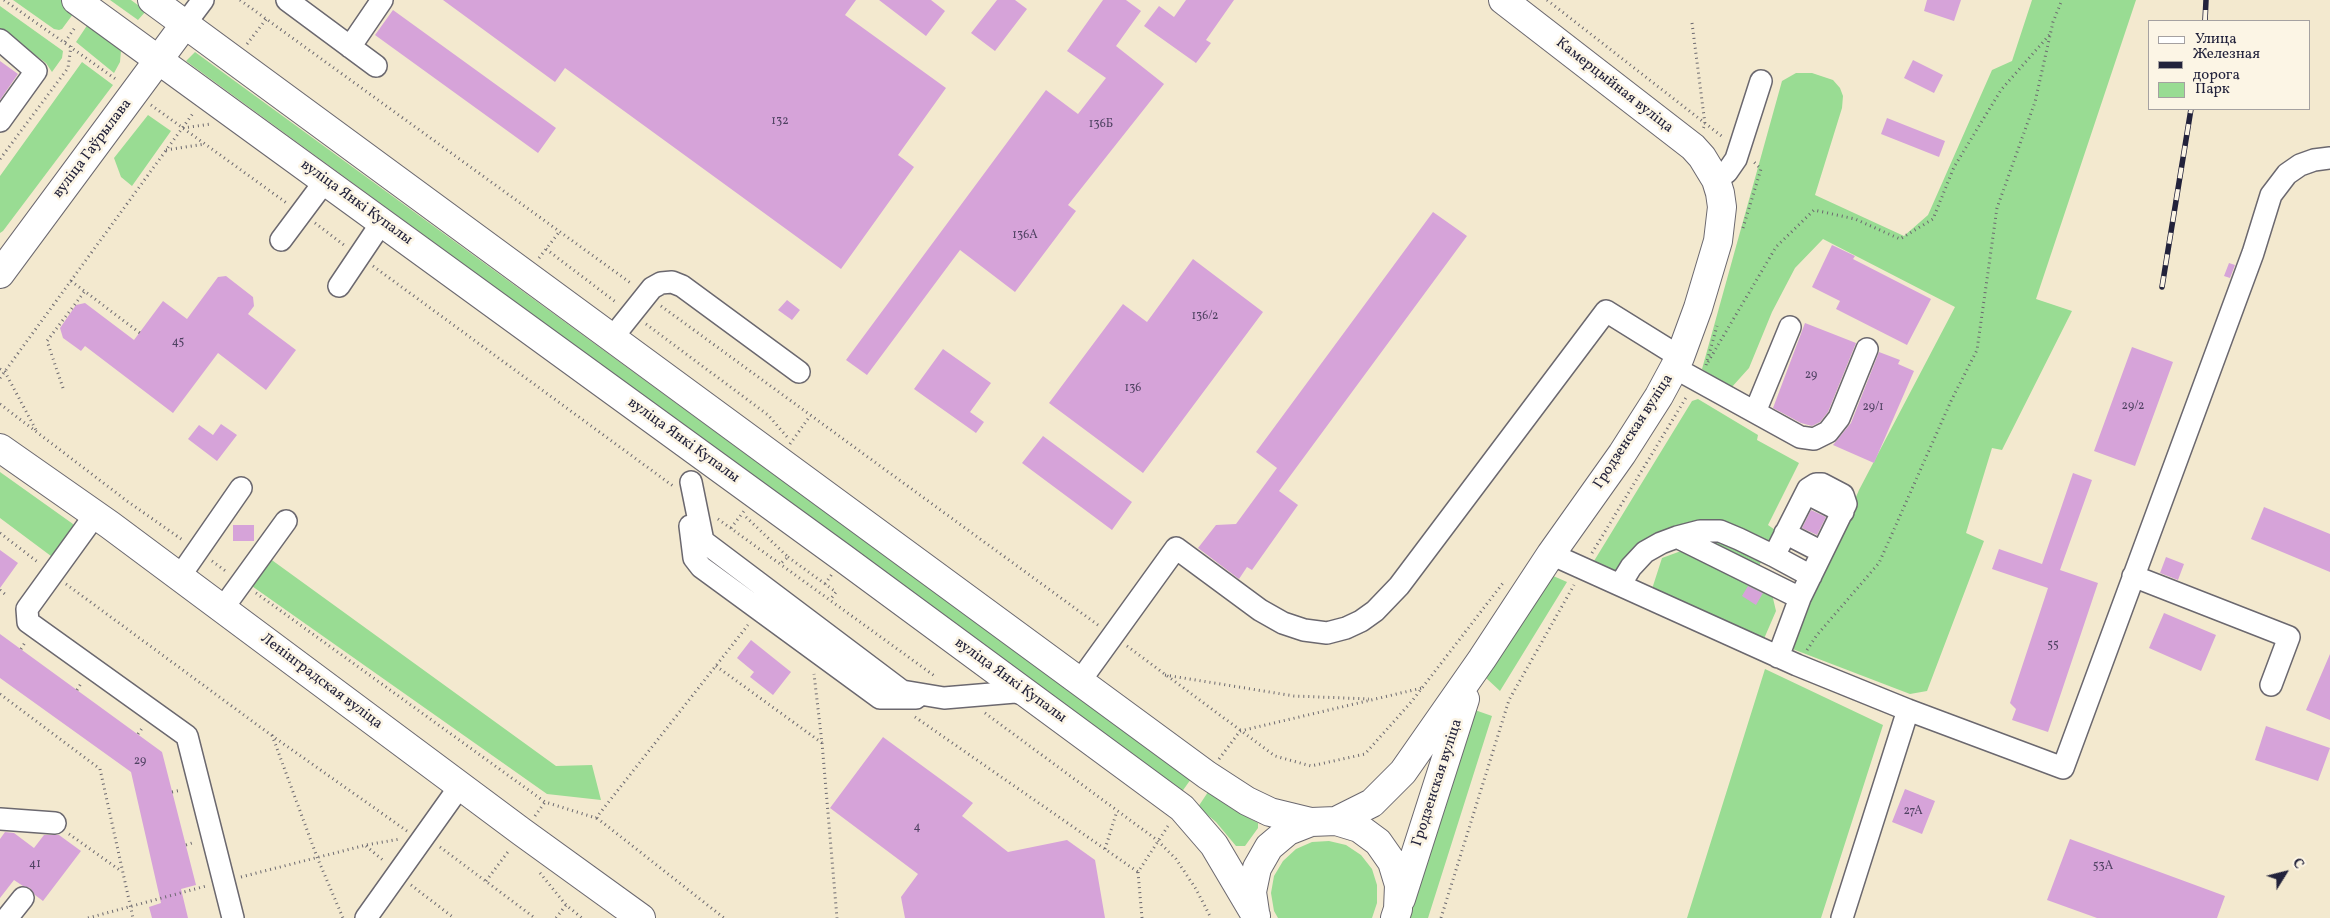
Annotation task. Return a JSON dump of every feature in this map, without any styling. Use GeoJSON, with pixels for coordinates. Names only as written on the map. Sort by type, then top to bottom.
{"type":"FeatureCollection","features":[{"type":"Feature","properties":{"kind":"main road","name":"вуліца Янкі Купалы"},"geometry":{"type":"LineString","coordinates":[[76,0],[695,450],[1182,808],[1214,845],[1256,917]]}},
{"type":"Feature","properties":{"kind":"main road"},"geometry":{"type":"LineString","coordinates":[[152,0],[1207,775],[1247,801],[1270,812],[1358,828],[1378,842],[1392,862],[1399,885],[1396,914]]}},
{"type":"Feature","properties":{"kind":"main road","name":"Камерцыйная вуліца"},"geometry":{"type":"LineString","coordinates":[[1504,0],[1699,136],[1702,157],[1716,180]]}},
{"type":"Feature","properties":{"kind":"main road","name":"вуліца Гаўрылава"},"geometry":{"type":"LineString","coordinates":[[3,263],[185,24]]}},
{"type":"Feature","properties":{"kind":"main road","name":"Гродзенская вуліца"},"geometry":{"type":"LineString","coordinates":[[1256,917],[1252,892],[1257,868],[1269,847],[1288,831],[1323,821],[1372,803],[1403,772],[1482,659],[1551,554],[1622,454],[1690,368],[1698,308],[1718,241],[1722,207],[1716,180]]}},
{"type":"Feature","properties":{"kind":"main road","name":"Ленінградская вуліца"},"geometry":{"type":"LineString","coordinates":[[0,448],[180,576],[460,786],[641,918]]}},
{"type":"Feature","properties":{"kind":"main road","name":"Гродзенская вуліца"},"geometry":{"type":"LineString","coordinates":[[1396,914],[1464,702],[1482,659]]}},
{"type":"Feature","properties":{"kind":"lane"},"geometry":{"type":"LineString","coordinates":[[185,24],[203,0]]}},
{"type":"Feature","properties":{"kind":"lane"},"geometry":{"type":"LineString","coordinates":[[287,0],[376,66]]}},
{"type":"Feature","properties":{"kind":"lane"},"geometry":{"type":"LineString","coordinates":[[350,47],[382,0]]}},
{"type":"Feature","properties":{"kind":"lane"},"geometry":{"type":"LineString","coordinates":[[0,40],[36,71],[0,121]]}},
{"type":"Feature","properties":{"kind":"lane"},"geometry":{"type":"LineString","coordinates":[[1716,180],[1727,172],[1736,160],[1761,81]]}},
{"type":"Feature","properties":{"kind":"lane"},"geometry":{"type":"LineString","coordinates":[[1551,554],[1797,665],[1908,710],[2063,768],[2250,262],[2271,195],[2287,174],[2314,160],[2330,158]]}},
{"type":"Feature","properties":{"kind":"lane"},"geometry":{"type":"LineString","coordinates":[[281,240],[326,181]]}},
{"type":"Feature","properties":{"kind":"lane"},"geometry":{"type":"LineString","coordinates":[[339,286],[382,222]]}},
{"type":"Feature","properties":{"kind":"lane"},"geometry":{"type":"LineString","coordinates":[[612,338],[646,294],[661,283],[672,282],[682,286],[799,372]]}},
{"type":"Feature","properties":{"kind":"lane"},"geometry":{"type":"LineString","coordinates":[[1080,681],[1176,548],[1260,610],[1283,623],[1304,630],[1327,633],[1346,628],[1361,621],[1399,586],[1606,311],[1756,412],[1800,436],[1814,439],[1828,432],[1839,418],[1867,349]]}},
{"type":"Feature","properties":{"kind":"lane"},"geometry":{"type":"LineString","coordinates":[[1756,412],[1790,327]]}},
{"type":"Feature","properties":{"kind":"lane"},"geometry":{"type":"LineString","coordinates":[[695,450],[689,463],[684,492],[703,541],[902,691],[954,697],[1015,692],[1028,695]]}},
{"type":"Feature","properties":{"kind":"lane"},"geometry":{"type":"LineString","coordinates":[[180,576],[241,488]]}},
{"type":"Feature","properties":{"kind":"lane"},"geometry":{"type":"LineString","coordinates":[[1796,513],[1833,532]]}},
{"type":"Feature","properties":{"kind":"lane"},"geometry":{"type":"LineString","coordinates":[[1796,513],[1833,532]]}},
{"type":"Feature","properties":{"kind":"lane"},"geometry":{"type":"LineString","coordinates":[[1774,556],[1796,513]]}},
{"type":"Feature","properties":{"kind":"lane"},"geometry":{"type":"LineString","coordinates":[[95,515],[27,609],[28,622],[187,736],[233,918]]}},
{"type":"Feature","properties":{"kind":"lane"},"geometry":{"type":"LineString","coordinates":[[223,608],[286,521]]}},
{"type":"Feature","properties":{"kind":"lane"},"geometry":{"type":"LineString","coordinates":[[1620,585],[1631,567],[1645,552],[1661,543],[1700,531],[1720,531],[1740,538],[1811,576]]}},
{"type":"Feature","properties":{"kind":"lane"},"geometry":{"type":"LineString","coordinates":[[1778,657],[1800,598],[1833,532]]}},
{"type":"Feature","properties":{"kind":"lane"},"geometry":{"type":"LineString","coordinates":[[1677,537],[1800,598]]}},
{"type":"Feature","properties":{"kind":"lane"},"geometry":{"type":"LineString","coordinates":[[2133,576],[2289,637],[2271,685]]}},
{"type":"Feature","properties":{"kind":"lane"},"geometry":{"type":"LineString","coordinates":[[1842,918],[1908,710]]}},
{"type":"Feature","properties":{"kind":"lane"},"geometry":{"type":"LineString","coordinates":[[366,918],[419,836],[460,786]]}},
{"type":"Feature","properties":{"kind":"lane"},"geometry":{"type":"LineString","coordinates":[[0,819],[54,823]]}},
{"type":"Feature","properties":{"kind":"lane"},"geometry":{"type":"LineString","coordinates":[[7,918],[23,898]]}},
{"type":"Feature","properties":{"kind":"path"},"geometry":{"type":"LineString","coordinates":[[4,0],[65,42]]}},
{"type":"Feature","properties":{"kind":"path"},"geometry":{"type":"LineString","coordinates":[[240,0],[560,231],[1275,756],[1312,766],[1365,754],[1422,687],[1505,581]]}},
{"type":"Feature","properties":{"kind":"path"},"geometry":{"type":"LineString","coordinates":[[1547,0],[1699,136]]}},
{"type":"Feature","properties":{"kind":"path"},"geometry":{"type":"LineString","coordinates":[[1797,665],[1817,635],[1879,563],[1951,401],[1977,350],[1998,208],[2035,102],[2051,32],[2062,0]]}},
{"type":"Feature","properties":{"kind":"path"},"geometry":{"type":"LineString","coordinates":[[235,60],[267,18]]}},
{"type":"Feature","properties":{"kind":"path"},"geometry":{"type":"LineString","coordinates":[[1692,23],[1699,136]]}},
{"type":"Feature","properties":{"kind":"path"},"geometry":{"type":"LineString","coordinates":[[1441,918],[1509,700],[1620,504],[1690,368],[1776,248],[1814,210],[1855,219],[1900,239],[1933,220],[1954,168],[2001,90],[2051,32]]}},
{"type":"Feature","properties":{"kind":"path"},"geometry":{"type":"LineString","coordinates":[[0,159],[68,68],[71,46]]}},
{"type":"Feature","properties":{"kind":"path"},"geometry":{"type":"LineString","coordinates":[[0,378],[208,95]]}},
{"type":"Feature","properties":{"kind":"path"},"geometry":{"type":"LineString","coordinates":[[166,150],[205,144]]}},
{"type":"Feature","properties":{"kind":"path"},"geometry":{"type":"LineString","coordinates":[[526,275],[560,231]]}},
{"type":"Feature","properties":{"kind":"path"},"geometry":{"type":"LineString","coordinates":[[546,249],[768,415],[791,442]]}},
{"type":"Feature","properties":{"kind":"path"},"geometry":{"type":"LineString","coordinates":[[71,281],[140,333]]}},
{"type":"Feature","properties":{"kind":"path"},"geometry":{"type":"LineString","coordinates":[[403,288],[830,600],[954,697],[1157,840],[1176,858],[1196,889],[1211,918]]}},
{"type":"Feature","properties":{"kind":"path"},"geometry":{"type":"LineString","coordinates":[[63,388],[47,341],[84,291]]}},
{"type":"Feature","properties":{"kind":"path"},"geometry":{"type":"LineString","coordinates":[[0,368],[5,372],[38,433]]}},
{"type":"Feature","properties":{"kind":"path"},"geometry":{"type":"LineString","coordinates":[[0,404],[127,501],[198,550],[545,802],[596,818],[724,918]]}},
{"type":"Feature","properties":{"kind":"path"},"geometry":{"type":"LineString","coordinates":[[742,513],[788,557],[836,592],[830,600]]}},
{"type":"Feature","properties":{"kind":"path"},"geometry":{"type":"LineString","coordinates":[[0,533],[52,574],[271,735],[419,836],[534,918]]}},
{"type":"Feature","properties":{"kind":"path"},"geometry":{"type":"LineString","coordinates":[[780,564],[788,557]]}},
{"type":"Feature","properties":{"kind":"path"},"geometry":{"type":"LineString","coordinates":[[0,590],[6,595]]}},
{"type":"Feature","properties":{"kind":"path"},"geometry":{"type":"LineString","coordinates":[[596,818],[748,624],[742,619]]}},
{"type":"Feature","properties":{"kind":"path"},"geometry":{"type":"LineString","coordinates":[[716,666],[822,742]]}},
{"type":"Feature","properties":{"kind":"path"},"geometry":{"type":"LineString","coordinates":[[814,672],[837,918]]}},
{"type":"Feature","properties":{"kind":"path"},"geometry":{"type":"LineString","coordinates":[[1164,674],[1294,696],[1375,699]]}},
{"type":"Feature","properties":{"kind":"path"},"geometry":{"type":"LineString","coordinates":[[1240,732],[1422,687]]}},
{"type":"Feature","properties":{"kind":"path"},"geometry":{"type":"LineString","coordinates":[[0,694],[100,769],[133,918]]}},
{"type":"Feature","properties":{"kind":"path"},"geometry":{"type":"LineString","coordinates":[[912,715],[1138,872]]}},
{"type":"Feature","properties":{"kind":"path"},"geometry":{"type":"LineString","coordinates":[[138,734],[145,724]]}},
{"type":"Feature","properties":{"kind":"path"},"geometry":{"type":"LineString","coordinates":[[271,735],[317,857],[343,918]]}},
{"type":"Feature","properties":{"kind":"path"},"geometry":{"type":"LineString","coordinates":[[172,792],[185,789]]}},
{"type":"Feature","properties":{"kind":"path"},"geometry":{"type":"LineString","coordinates":[[1105,849],[1117,811]]}},
{"type":"Feature","properties":{"kind":"path"},"geometry":{"type":"LineString","coordinates":[[54,823],[122,872]]}},
{"type":"Feature","properties":{"kind":"path"},"geometry":{"type":"LineString","coordinates":[[88,918],[317,857],[419,836]]}},
{"type":"Feature","properties":{"kind":"path"},"geometry":{"type":"LineString","coordinates":[[1142,918],[1138,872],[1157,840]]}},
{"type":"Feature","properties":{"kind":"path"},"geometry":{"type":"LineString","coordinates":[[186,845],[198,842]]}},
{"type":"Feature","properties":{"kind":"path"},"geometry":{"type":"LineString","coordinates":[[510,849],[516,853]]}},
{"type":"Feature","properties":{"kind":"path"},"geometry":{"type":"LineString","coordinates":[[534,867],[566,906],[582,918]]}},
{"type":"Feature","properties":{"kind":"path"},"geometry":{"type":"LineString","coordinates":[[428,898],[454,918]]}},
{"type":"Feature","properties":{"kind":"path"},"geometry":{"type":"LineString","coordinates":[[556,918],[566,906]]}},
{"type":"Feature","properties":{"kind":"green space"},"geometry":{"type":"Polygon","coordinates":[[[13,0],[62,0],[76,10],[62,29],[59,30],[54,29],[13,0]]]}},
{"type":"Feature","properties":{"kind":"green space"},"geometry":{"type":"Polygon","coordinates":[[[110,0],[131,0],[146,11],[138,20],[110,0]]]}},
{"type":"Feature","properties":{"kind":"green space"},"geometry":{"type":"Polygon","coordinates":[[[2032,0],[2136,0],[2036,299],[2072,311],[2002,450],[1992,448],[1966,533],[1984,541],[1927,691],[1910,694],[1790,648],[1859,490],[1955,307],[1823,239],[1795,268],[1772,312],[1749,368],[1731,388],[1702,369],[1782,81],[1796,73],[1812,73],[1833,80],[1840,88],[1843,96],[1842,108],[1815,195],[1904,236],[1928,215],[1992,70],[2012,61],[2032,0]]]}},
{"type":"Feature","properties":{"kind":"green space"},"geometry":{"type":"Polygon","coordinates":[[[0,6],[63,51],[62,58],[52,72],[46,63],[0,29],[0,6]]]}},
{"type":"Feature","properties":{"kind":"green space"},"geometry":{"type":"Polygon","coordinates":[[[90,21],[116,40],[121,51],[120,62],[114,73],[76,42],[90,21]]]}},
{"type":"Feature","properties":{"kind":"green space"},"geometry":{"type":"Polygon","coordinates":[[[195,52],[1191,779],[1181,793],[964,630],[186,61],[195,52]]]}},
{"type":"Feature","properties":{"kind":"green space"},"geometry":{"type":"Polygon","coordinates":[[[82,62],[113,85],[0,233],[0,176],[82,62]]]}},
{"type":"Feature","properties":{"kind":"green space"},"geometry":{"type":"Polygon","coordinates":[[[148,115],[171,131],[132,186],[121,177],[114,158],[148,115]]]}},
{"type":"Feature","properties":{"kind":"green space"},"geometry":{"type":"Polygon","coordinates":[[[1698,399],[1758,435],[1757,440],[1799,463],[1768,525],[1778,532],[1771,547],[1740,530],[1643,544],[1615,572],[1594,561],[1692,401],[1698,399]]]}},
{"type":"Feature","properties":{"kind":"green space"},"geometry":{"type":"Polygon","coordinates":[[[0,472],[73,524],[76,530],[59,562],[0,518],[0,472]]]}},
{"type":"Feature","properties":{"kind":"green space"},"geometry":{"type":"Polygon","coordinates":[[[1713,535],[1762,560],[1759,566],[1706,540],[1713,535]]]}},
{"type":"Feature","properties":{"kind":"green space"},"geometry":{"type":"Polygon","coordinates":[[[1681,551],[1758,580],[1772,594],[1776,611],[1763,641],[1652,589],[1662,558],[1681,551]]]}},
{"type":"Feature","properties":{"kind":"green space"},"geometry":{"type":"Polygon","coordinates":[[[269,558],[556,766],[592,765],[601,800],[547,794],[249,584],[269,558]]]}},
{"type":"Feature","properties":{"kind":"green space"},"geometry":{"type":"Polygon","coordinates":[[[1551,575],[1567,582],[1500,691],[1486,678],[1551,575]]]}},
{"type":"Feature","properties":{"kind":"green space"},"geometry":{"type":"Polygon","coordinates":[[[1765,669],[1883,725],[1821,918],[1687,918],[1765,669]]]}},
{"type":"Feature","properties":{"kind":"green space"},"geometry":{"type":"Polygon","coordinates":[[[1472,709],[1492,716],[1428,918],[1402,918],[1472,709]]]}},
{"type":"Feature","properties":{"kind":"green space"},"geometry":{"type":"Polygon","coordinates":[[[1208,792],[1234,810],[1258,823],[1258,828],[1245,846],[1236,846],[1216,822],[1198,807],[1208,792]]]}},
{"type":"Feature","properties":{"kind":"green space"},"geometry":{"type":"Polygon","coordinates":[[[1329,841],[1346,845],[1361,855],[1372,869],[1377,885],[1377,903],[1372,918],[1278,918],[1274,911],[1271,893],[1274,876],[1283,861],[1296,849],[1312,842],[1329,841]]]}},
{"type":"Feature","properties":{"kind":"building"},"geometry":{"type":"Polygon","coordinates":[[[443,0],[856,0],[845,15],[946,88],[898,155],[914,167],[841,269],[565,68],[555,82],[443,0]]]}},
{"type":"Feature","properties":{"kind":"building"},"geometry":{"type":"Polygon","coordinates":[[[879,0],[931,0],[945,11],[926,36],[879,0]]]}},
{"type":"Feature","properties":{"kind":"building"},"geometry":{"type":"Polygon","coordinates":[[[997,0],[1015,0],[1027,9],[995,51],[971,33],[997,0]]]}},
{"type":"Feature","properties":{"kind":"building"},"geometry":{"type":"Polygon","coordinates":[[[1103,0],[1126,0],[1141,11],[1116,46],[1164,84],[1068,205],[1076,211],[1015,292],[960,250],[867,375],[846,360],[1046,90],[1078,114],[1106,78],[1067,51],[1103,0]]]}},
{"type":"Feature","properties":{"kind":"building"},"geometry":{"type":"Polygon","coordinates":[[[1186,0],[1234,0],[1206,40],[1211,43],[1196,63],[1144,26],[1159,6],[1174,17],[1186,0]]]}},
{"type":"Feature","properties":{"kind":"building"},"geometry":{"type":"Polygon","coordinates":[[[1927,0],[1961,0],[1954,21],[1924,11],[1927,0]]]}},
{"type":"Feature","properties":{"kind":"building"},"geometry":{"type":"Polygon","coordinates":[[[393,10],[556,128],[538,153],[375,35],[393,10]]]}},
{"type":"Feature","properties":{"kind":"building"},"geometry":{"type":"Polygon","coordinates":[[[1913,60],[1943,75],[1934,93],[1904,78],[1913,60]]]}},
{"type":"Feature","properties":{"kind":"building"},"geometry":{"type":"Polygon","coordinates":[[[0,61],[18,74],[0,100],[0,61]]]}},
{"type":"Feature","properties":{"kind":"building"},"geometry":{"type":"Polygon","coordinates":[[[1887,118],[1945,141],[1939,157],[1881,134],[1887,118]]]}},
{"type":"Feature","properties":{"kind":"building"},"geometry":{"type":"Polygon","coordinates":[[[1433,212],[1467,236],[1279,491],[1298,505],[1252,570],[1247,567],[1239,579],[1198,548],[1216,525],[1236,524],[1277,468],[1256,452],[1433,212]]]}},
{"type":"Feature","properties":{"kind":"building"},"geometry":{"type":"Polygon","coordinates":[[[1832,245],[1855,256],[1853,259],[1931,299],[1907,345],[1836,309],[1840,301],[1812,287],[1832,245]]]}},
{"type":"Feature","properties":{"kind":"building"},"geometry":{"type":"Polygon","coordinates":[[[1193,259],[1263,312],[1143,473],[1049,403],[1123,304],[1147,322],[1193,259]]]}},
{"type":"Feature","properties":{"kind":"building"},"geometry":{"type":"Polygon","coordinates":[[[2229,263],[2235,265],[2230,278],[2224,276],[2229,263]]]}},
{"type":"Feature","properties":{"kind":"building"},"geometry":{"type":"Polygon","coordinates":[[[226,276],[253,297],[254,306],[248,314],[296,350],[266,390],[218,353],[173,413],[85,346],[81,351],[63,338],[60,328],[76,305],[85,303],[134,340],[163,301],[187,319],[218,277],[226,276]]]}},
{"type":"Feature","properties":{"kind":"building"},"geometry":{"type":"Polygon","coordinates":[[[787,300],[800,310],[792,320],[778,310],[787,300]]]}},
{"type":"Feature","properties":{"kind":"building"},"geometry":{"type":"Polygon","coordinates":[[[1805,323],[1856,343],[1828,412],[1820,422],[1812,426],[1801,423],[1773,408],[1805,323]]]}},
{"type":"Feature","properties":{"kind":"building"},"geometry":{"type":"Polygon","coordinates":[[[2132,347],[2173,362],[2135,466],[2094,451],[2132,347]]]}},
{"type":"Feature","properties":{"kind":"building"},"geometry":{"type":"Polygon","coordinates":[[[943,349],[991,383],[970,412],[984,422],[976,433],[914,389],[943,349]]]}},
{"type":"Feature","properties":{"kind":"building"},"geometry":{"type":"Polygon","coordinates":[[[1879,352],[1900,360],[1898,364],[1914,371],[1874,463],[1833,445],[1851,423],[1879,352]]]}},
{"type":"Feature","properties":{"kind":"building"},"geometry":{"type":"Polygon","coordinates":[[[221,424],[237,435],[217,461],[188,439],[199,425],[213,435],[221,424]]]}},
{"type":"Feature","properties":{"kind":"building"},"geometry":{"type":"Polygon","coordinates":[[[1043,436],[1132,502],[1112,530],[1022,463],[1043,436]]]}},
{"type":"Feature","properties":{"kind":"building"},"geometry":{"type":"Polygon","coordinates":[[[2073,473],[2092,480],[2060,570],[2098,583],[2048,732],[2012,720],[2016,709],[2010,703],[2048,588],[1992,569],[1999,549],[2042,564],[2073,473]]]}},
{"type":"Feature","properties":{"kind":"building"},"geometry":{"type":"Polygon","coordinates":[[[2264,507],[2330,534],[2330,572],[2251,539],[2264,507]]]}},
{"type":"Feature","properties":{"kind":"building"},"geometry":{"type":"Polygon","coordinates":[[[1811,510],[1826,517],[1817,535],[1802,528],[1811,510]]]}},
{"type":"Feature","properties":{"kind":"building"},"geometry":{"type":"Polygon","coordinates":[[[233,525],[254,525],[254,541],[233,541],[233,525]]]}},
{"type":"Feature","properties":{"kind":"building"},"geometry":{"type":"Polygon","coordinates":[[[0,550],[18,563],[0,588],[0,550]]]}},
{"type":"Feature","properties":{"kind":"building"},"geometry":{"type":"Polygon","coordinates":[[[2166,557],[2184,564],[2178,580],[2160,573],[2166,557]]]}},
{"type":"Feature","properties":{"kind":"building"},"geometry":{"type":"Polygon","coordinates":[[[1748,586],[1763,593],[1756,605],[1742,596],[1748,586]]]}},
{"type":"Feature","properties":{"kind":"building"},"geometry":{"type":"Polygon","coordinates":[[[2164,613],[2216,635],[2201,671],[2149,648],[2164,613]]]}},
{"type":"Feature","properties":{"kind":"building"},"geometry":{"type":"Polygon","coordinates":[[[0,634],[162,752],[196,885],[181,889],[188,918],[152,918],[149,907],[161,903],[131,772],[0,678],[0,634]]]}},
{"type":"Feature","properties":{"kind":"building"},"geometry":{"type":"Polygon","coordinates":[[[751,640],[791,672],[773,695],[750,677],[754,672],[737,658],[751,640]]]}},
{"type":"Feature","properties":{"kind":"building"},"geometry":{"type":"Polygon","coordinates":[[[2330,654],[2330,720],[2306,710],[2330,654]]]}},
{"type":"Feature","properties":{"kind":"building"},"geometry":{"type":"Polygon","coordinates":[[[2266,726],[2330,748],[2318,781],[2255,760],[2266,726]]]}},
{"type":"Feature","properties":{"kind":"building"},"geometry":{"type":"Polygon","coordinates":[[[883,737],[973,803],[962,816],[1008,852],[1067,840],[1095,860],[1105,918],[905,918],[901,897],[918,874],[830,808],[883,737]]]}},
{"type":"Feature","properties":{"kind":"building"},"geometry":{"type":"Polygon","coordinates":[[[1905,789],[1935,801],[1922,834],[1892,822],[1905,789]]]}},
{"type":"Feature","properties":{"kind":"building"},"geometry":{"type":"Polygon","coordinates":[[[5,832],[14,833],[34,848],[44,835],[59,835],[81,851],[43,901],[30,888],[14,880],[0,898],[0,839],[5,832]]]}},
{"type":"Feature","properties":{"kind":"building"},"geometry":{"type":"Polygon","coordinates":[[[2070,839],[2225,896],[2217,918],[2097,918],[2047,900],[2070,839]]]}},
{"type":"Feature","properties":{"kind":"railway"},"geometry":{"type":"LineString","coordinates":[[2205,20],[2206,0]]}},
{"type":"Feature","properties":{"kind":"railway"},"geometry":{"type":"LineString","coordinates":[[2162,287],[2191,110]]}}]}
